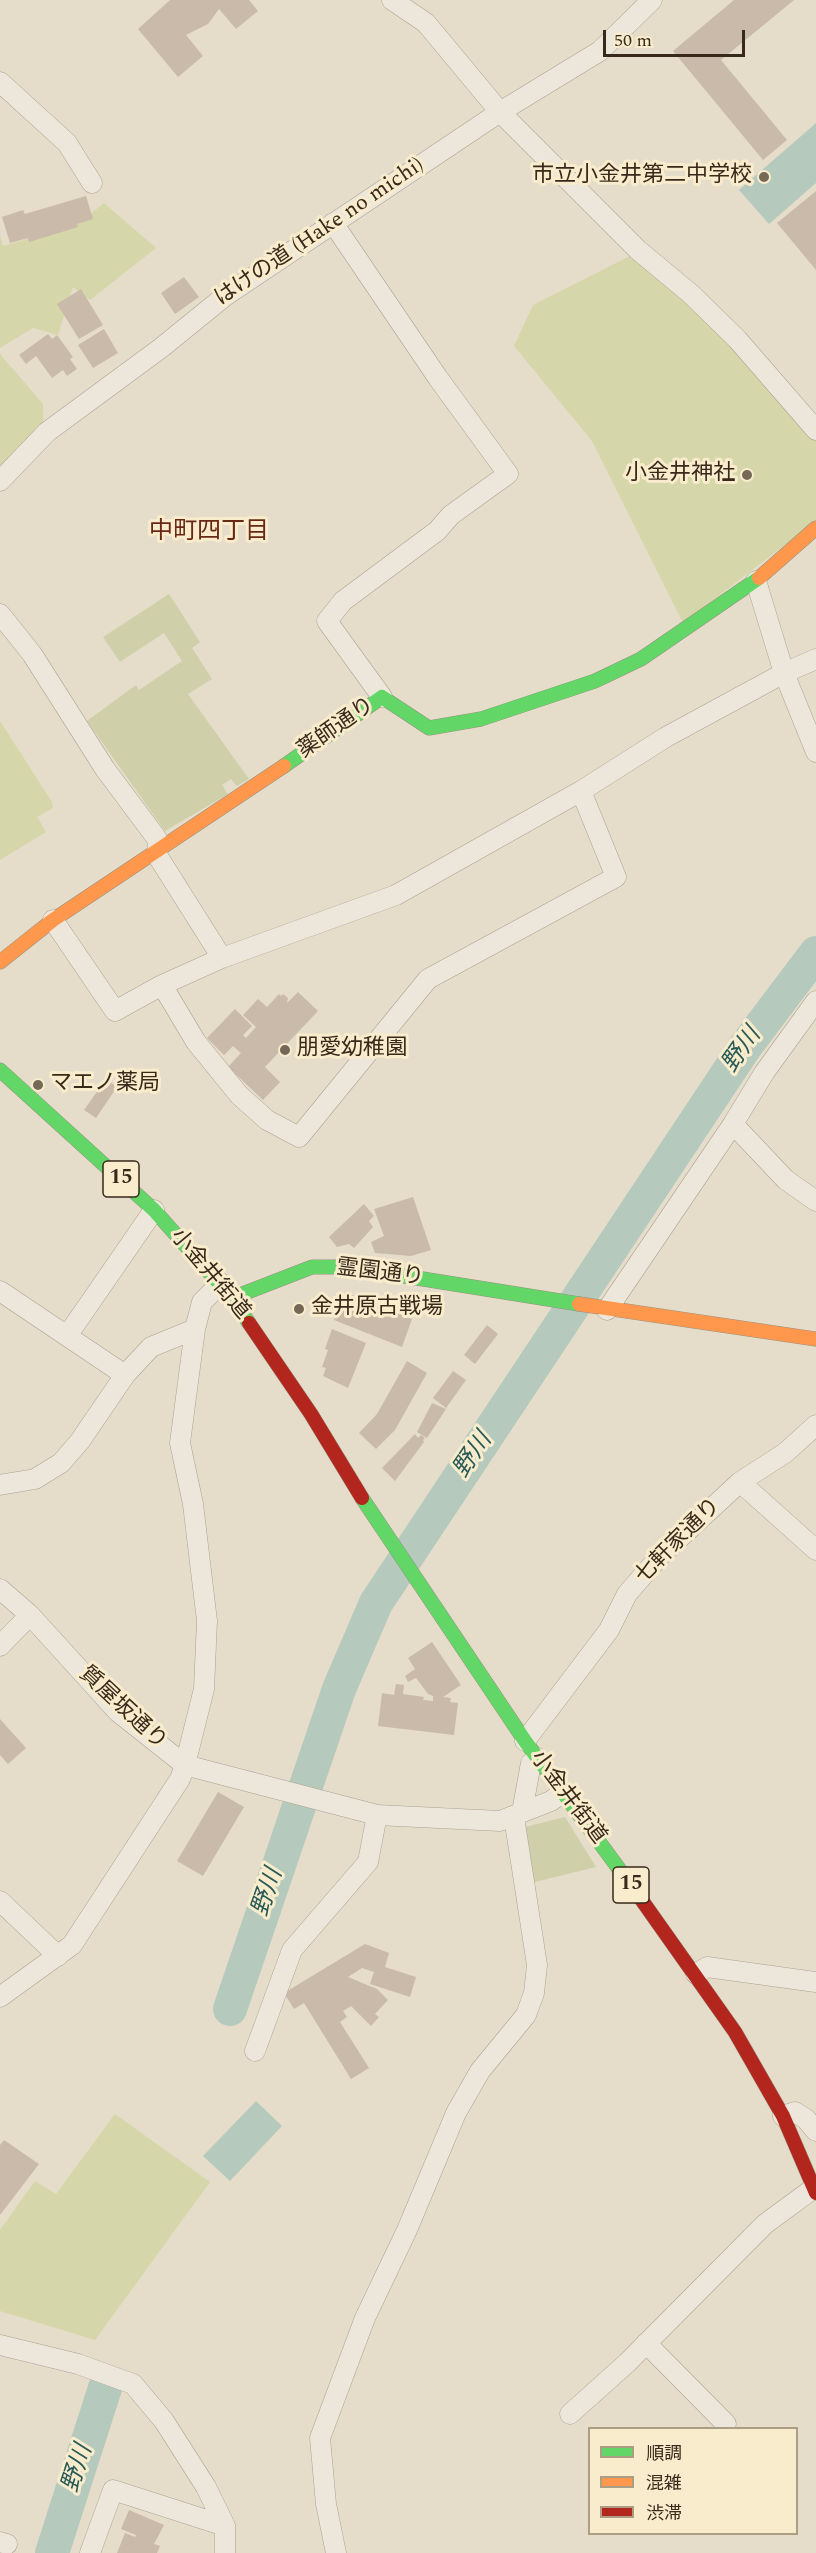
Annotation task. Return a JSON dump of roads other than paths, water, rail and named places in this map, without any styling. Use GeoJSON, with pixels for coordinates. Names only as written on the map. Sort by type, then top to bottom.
{"type":"FeatureCollection","features":[{"type":"Feature","properties":{"kind":"street"},"geometry":{"type":"LineString","coordinates":[[392,0],[426,23],[500,112],[638,250],[691,294],[737,339],[816,430]]}},
{"type":"Feature","properties":{"kind":"street","name":"はけの道 (Hake no michi)"},"geometry":{"type":"LineString","coordinates":[[0,481],[48,432],[161,348],[225,296],[500,112],[600,51],[652,0]]}},
{"type":"Feature","properties":{"kind":"street"},"geometry":{"type":"LineString","coordinates":[[0,82],[67,143],[92,183]]}},
{"type":"Feature","properties":{"kind":"street"},"geometry":{"type":"LineString","coordinates":[[333,223],[438,378],[508,474],[451,515],[436,531],[343,601],[327,621],[382,697]]}},
{"type":"Feature","properties":{"kind":"street","name":"薬師通り"},"geometry":{"type":"LineString","coordinates":[[0,962],[53,920],[304,753],[382,697],[429,728],[481,719],[595,681],[641,659],[756,581],[816,528]]}},
{"type":"Feature","properties":{"kind":"street"},"geometry":{"type":"LineString","coordinates":[[756,581],[784,673],[816,752]]}},
{"type":"Feature","properties":{"kind":"street"},"geometry":{"type":"LineString","coordinates":[[0,614],[32,654],[105,769],[155,836],[157,855],[222,958]]}},
{"type":"Feature","properties":{"kind":"street"},"geometry":{"type":"LineString","coordinates":[[53,920],[115,1011],[162,985],[222,958],[396,895],[581,791],[666,737],[784,673],[816,659]]}},
{"type":"Feature","properties":{"kind":"street"},"geometry":{"type":"LineString","coordinates":[[162,985],[196,1042],[239,1095],[267,1120],[299,1137],[428,979],[616,877],[581,791]]}},
{"type":"Feature","properties":{"kind":"street"},"geometry":{"type":"LineString","coordinates":[[816,1001],[764,1073],[733,1124],[607,1310],[816,1339]]}},
{"type":"Feature","properties":{"kind":"street","name":"小金井街道"},"geometry":{"type":"LineString","coordinates":[[0,1070],[154,1210],[227,1291],[311,1414],[374,1518],[525,1741],[696,1974],[735,2032],[783,2115],[815,2190]]}},
{"type":"Feature","properties":{"kind":"street"},"geometry":{"type":"LineString","coordinates":[[733,1124],[786,1180],[816,1201]]}},
{"type":"Feature","properties":{"kind":"street"},"geometry":{"type":"LineString","coordinates":[[67,1336],[154,1210]]}},
{"type":"Feature","properties":{"kind":"street","name":"霊園通り"},"geometry":{"type":"LineString","coordinates":[[227,1291],[312,1267],[348,1267],[532,1295],[607,1310]]}},
{"type":"Feature","properties":{"kind":"street"},"geometry":{"type":"LineString","coordinates":[[0,1291],[125,1375]]}},
{"type":"Feature","properties":{"kind":"street"},"geometry":{"type":"LineString","coordinates":[[0,1997],[72,1945],[180,1779],[185,1765],[204,1689],[207,1621],[193,1504],[180,1443],[195,1329],[202,1302],[227,1291]]}},
{"type":"Feature","properties":{"kind":"street"},"geometry":{"type":"LineString","coordinates":[[0,1485],[35,1479],[61,1463],[80,1441],[125,1375],[150,1347],[195,1329]]}},
{"type":"Feature","properties":{"kind":"street","name":"七軒家通り"},"geometry":{"type":"LineString","coordinates":[[525,1741],[609,1630],[627,1594],[659,1557],[740,1482],[785,1453],[816,1425]]}},
{"type":"Feature","properties":{"kind":"street"},"geometry":{"type":"LineString","coordinates":[[740,1482],[816,1550]]}},
{"type":"Feature","properties":{"kind":"street","name":"質屋坂通り"},"geometry":{"type":"LineString","coordinates":[[0,1589],[30,1615],[118,1712],[185,1765],[377,1815]]}},
{"type":"Feature","properties":{"kind":"street"},"geometry":{"type":"LineString","coordinates":[[0,1646],[30,1615]]}},
{"type":"Feature","properties":{"kind":"street"},"geometry":{"type":"LineString","coordinates":[[336,2553],[326,2504],[320,2438],[365,2318],[407,2230],[456,2113],[480,2071],[526,2015],[534,1993],[537,1965],[518,1814],[531,1763],[538,1758]]}},
{"type":"Feature","properties":{"kind":"street"},"geometry":{"type":"LineString","coordinates":[[255,2051],[292,1950],[368,1862],[377,1815],[500,1821],[551,1801],[563,1792]]}},
{"type":"Feature","properties":{"kind":"street"},"geometry":{"type":"LineString","coordinates":[[0,1901],[58,1956]]}},
{"type":"Feature","properties":{"kind":"street"},"geometry":{"type":"LineString","coordinates":[[696,1974],[707,1966],[816,1982]]}},
{"type":"Feature","properties":{"kind":"street"},"geometry":{"type":"LineString","coordinates":[[783,2115],[795,2112],[806,2119],[816,2131]]}},
{"type":"Feature","properties":{"kind":"street"},"geometry":{"type":"LineString","coordinates":[[570,2414],[646,2343],[765,2224],[815,2190]]}},
{"type":"Feature","properties":{"kind":"street"},"geometry":{"type":"LineString","coordinates":[[646,2343],[726,2424]]}},
{"type":"Feature","properties":{"kind":"street"},"geometry":{"type":"LineString","coordinates":[[0,2345],[78,2364],[133,2384],[175,2437],[206,2487],[225,2526],[225,2553]]}},
{"type":"Feature","properties":{"kind":"street"},"geometry":{"type":"LineString","coordinates":[[90,2553],[113,2490],[225,2526]]}},
{"type":"Feature","properties":{"kind":"waterway","name":"野川"},"geometry":{"type":"LineString","coordinates":[[230,2009],[339,1689],[376,1603],[745,1047],[816,953]]}},
{"type":"Feature","properties":{"kind":"waterway","name":"野川"},"geometry":{"type":"LineString","coordinates":[[52,2553],[106,2385]]}},
{"type":"Feature","properties":{"kind":"place","name":"市立小金井第二中学校"},"geometry":{"type":"Point","coordinates":[764,177]}},
{"type":"Feature","properties":{"kind":"place","name":"小金井神社"},"geometry":{"type":"Point","coordinates":[747,475]}},
{"type":"Feature","properties":{"kind":"place","name":"朋愛幼稚園"},"geometry":{"type":"Point","coordinates":[285,1050]}},
{"type":"Feature","properties":{"kind":"place","name":"マエノ薬局"},"geometry":{"type":"Point","coordinates":[38,1085]}},
{"type":"Feature","properties":{"kind":"place","name":"金井原古戦場"},"geometry":{"type":"Point","coordinates":[299,1309]}},
{"type":"Feature","properties":{"kind":"district","name":"中町四丁目"},"geometry":{"type":"Point","coordinates":[209,533]}}]}
